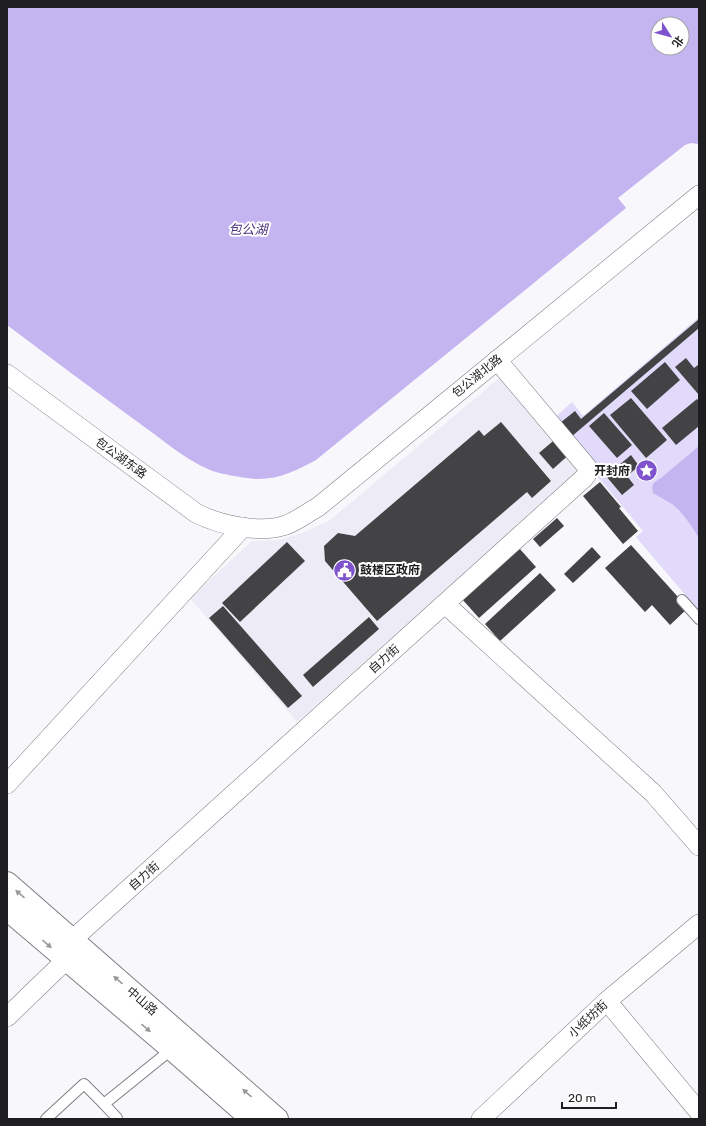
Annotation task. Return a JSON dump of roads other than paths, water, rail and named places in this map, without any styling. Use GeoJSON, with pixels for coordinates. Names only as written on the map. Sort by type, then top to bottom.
{"type":"FeatureCollection","features":[{"type":"Feature","properties":{"kind":"main road","name":"中山路"},"geometry":{"type":"LineString","coordinates":[[7,883],[69,950],[172,1049],[252,1119]]}},
{"type":"Feature","properties":{"kind":"main road","name":"中山路"},"geometry":{"type":"LineString","coordinates":[[7,909],[69,950],[277,1119]]}},
{"type":"Feature","properties":{"kind":"street","name":"包公湖北路"},"geometry":{"type":"LineString","coordinates":[[243,527],[263,529],[284,526],[294,522],[318,507],[699,195]]}},
{"type":"Feature","properties":{"kind":"street","name":"自力街"},"geometry":{"type":"LineString","coordinates":[[7,1017],[69,950],[587,474],[586,467],[497,360]]}},
{"type":"Feature","properties":{"kind":"street","name":"包公湖东路"},"geometry":{"type":"LineString","coordinates":[[7,374],[196,513],[216,522],[243,527]]}},
{"type":"Feature","properties":{"kind":"street"},"geometry":{"type":"LineString","coordinates":[[7,784],[243,527]]}},
{"type":"Feature","properties":{"kind":"street"},"geometry":{"type":"LineString","coordinates":[[445,604],[653,793],[699,846]]}},
{"type":"Feature","properties":{"kind":"street","name":"小纸坊街"},"geometry":{"type":"LineString","coordinates":[[481,1119],[607,1001],[699,924]]}},
{"type":"Feature","properties":{"kind":"street"},"geometry":{"type":"LineString","coordinates":[[607,1001],[699,1112]]}},
{"type":"Feature","properties":{"kind":"lane"},"geometry":{"type":"LineString","coordinates":[[682,600],[699,619]]}},
{"type":"Feature","properties":{"kind":"lane"},"geometry":{"type":"LineString","coordinates":[[104,1104],[172,1049]]}},
{"type":"Feature","properties":{"kind":"lane"},"geometry":{"type":"LineString","coordinates":[[46,1119],[84,1084],[117,1118],[116,1119]]}},
{"type":"Feature","properties":{"kind":"water","name":"包公湖"},"geometry":{"type":"Polygon","coordinates":[[[7,7],[699,7],[699,144],[691,143],[685,145],[618,198],[626,208],[316,460],[281,476],[266,479],[253,479],[234,476],[210,470],[173,448],[7,325],[7,7]]]}},
{"type":"Feature","properties":{"kind":"water"},"geometry":{"type":"Polygon","coordinates":[[[699,446],[699,538],[680,511],[672,504],[653,493],[652,488],[654,483],[699,446]]]}},
{"type":"Feature","properties":{"kind":"place","name":"开封府"},"geometry":{"type":"Point","coordinates":[646,471]}},
{"type":"Feature","properties":{"kind":"place","name":"鼓楼区政府"},"geometry":{"type":"Point","coordinates":[345,570]}}]}
